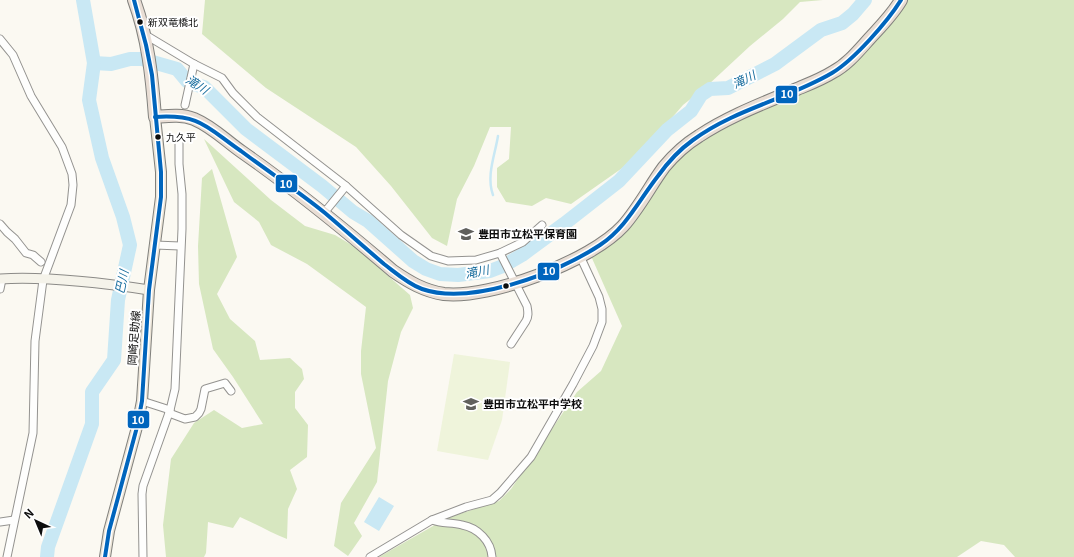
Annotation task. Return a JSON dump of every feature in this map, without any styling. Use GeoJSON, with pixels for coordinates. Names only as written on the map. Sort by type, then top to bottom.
{"type":"FeatureCollection","features":[{"type":"Feature","properties":{"kind":"highway"},"geometry":{"type":"LineString","coordinates":[[134,0],[145,39],[152,75],[155,117],[184,117],[205,125],[218,133],[324,213],[393,271],[424,290],[444,294],[486,290],[513,279],[534,277],[601,245],[623,226],[665,166],[681,150],[699,136],[740,114],[834,72],[852,58],[887,19],[901,0]]}},
{"type":"Feature","properties":{"kind":"main road","name":"岡崎足助線"},"geometry":{"type":"LineString","coordinates":[[105,557],[142,401],[149,290],[161,197],[161,172],[155,117]]}},
{"type":"Feature","properties":{"kind":"street"},"geometry":{"type":"LineString","coordinates":[[0,39],[13,55],[31,96],[62,147],[72,174],[73,196],[43,280],[35,340],[33,433],[7,557]]}},
{"type":"Feature","properties":{"kind":"street"},"geometry":{"type":"LineString","coordinates":[[145,39],[193,67],[222,78],[233,93],[257,117],[346,186],[401,235],[431,256],[448,261],[476,260],[500,253],[523,242],[542,225]]}},
{"type":"Feature","properties":{"kind":"street"},"geometry":{"type":"LineString","coordinates":[[185,105],[193,67]]}},
{"type":"Feature","properties":{"kind":"street"},"geometry":{"type":"LineString","coordinates":[[143,557],[143,486],[170,412],[175,389],[182,194],[179,164],[179,141]]}},
{"type":"Feature","properties":{"kind":"street"},"geometry":{"type":"LineString","coordinates":[[324,213],[346,186]]}},
{"type":"Feature","properties":{"kind":"street"},"geometry":{"type":"LineString","coordinates":[[0,224],[26,253],[34,254],[42,262]]}},
{"type":"Feature","properties":{"kind":"street"},"geometry":{"type":"LineString","coordinates":[[155,245],[180,246]]}},
{"type":"Feature","properties":{"kind":"street"},"geometry":{"type":"LineString","coordinates":[[500,253],[527,306],[528,317],[512,344]]}},
{"type":"Feature","properties":{"kind":"street"},"geometry":{"type":"LineString","coordinates":[[370,557],[432,520],[466,507],[492,500],[500,493],[531,457],[593,346],[602,322],[602,309],[599,297],[580,256]]}},
{"type":"Feature","properties":{"kind":"street"},"geometry":{"type":"LineString","coordinates":[[0,289],[1,279],[19,278],[54,280],[149,290]]}},
{"type":"Feature","properties":{"kind":"street"},"geometry":{"type":"LineString","coordinates":[[142,401],[185,419],[195,417],[199,413],[204,391],[207,388],[225,383],[231,391]]}},
{"type":"Feature","properties":{"kind":"street"},"geometry":{"type":"LineString","coordinates":[[0,522],[14,520]]}},
{"type":"Feature","properties":{"kind":"street"},"geometry":{"type":"LineString","coordinates":[[432,520],[440,523],[464,525],[478,532],[486,539],[492,552],[492,557]]}},
{"type":"Feature","properties":{"kind":"green space"},"geometry":{"type":"Polygon","coordinates":[[[205,0],[823,0],[800,2],[783,19],[683,105],[657,135],[628,164],[571,204],[546,198],[532,206],[506,202],[497,187],[497,168],[509,159],[511,127],[490,127],[474,166],[457,199],[447,246],[432,238],[391,186],[356,147],[266,88],[202,34],[205,0]]]}},
{"type":"Feature","properties":{"kind":"green space"},"geometry":{"type":"Polygon","coordinates":[[[907,0],[1074,0],[1074,557],[1015,557],[1004,545],[981,541],[957,557],[379,557],[447,518],[499,501],[511,489],[577,392],[601,371],[622,326],[591,256],[668,169],[703,137],[829,79],[907,0]]]}},
{"type":"Feature","properties":{"kind":"green space"},"geometry":{"type":"Polygon","coordinates":[[[204,139],[271,200],[305,226],[335,235],[355,247],[410,295],[413,308],[401,332],[388,381],[377,482],[354,523],[362,536],[348,556],[334,546],[341,503],[376,448],[361,374],[361,351],[366,307],[307,264],[271,245],[259,222],[234,202],[204,139]]]}},
{"type":"Feature","properties":{"kind":"green space"},"geometry":{"type":"Polygon","coordinates":[[[212,169],[237,257],[217,294],[230,319],[255,341],[260,360],[290,358],[302,369],[304,379],[295,392],[295,408],[308,425],[307,457],[290,470],[297,489],[288,509],[287,539],[240,517],[233,528],[208,522],[206,553],[204,557],[166,557],[163,525],[171,459],[194,423],[214,410],[242,428],[263,424],[213,349],[199,284],[198,246],[202,178],[212,169]]]}},
{"type":"Feature","properties":{"kind":"green space"},"geometry":{"type":"Polygon","coordinates":[[[454,354],[510,362],[502,420],[488,460],[437,451],[454,354]]]}},
{"type":"Feature","properties":{"kind":"water"},"geometry":{"type":"Polygon","coordinates":[[[379,497],[394,506],[379,531],[364,522],[379,497]]]}},
{"type":"Feature","properties":{"kind":"waterway","name":"巴川"},"geometry":{"type":"LineString","coordinates":[[47,557],[48,547],[92,424],[92,392],[114,360],[118,300],[130,245],[123,217],[102,158],[89,100],[94,63],[83,0]]}},
{"type":"Feature","properties":{"kind":"waterway","name":"滝川"},"geometry":{"type":"LineString","coordinates":[[94,63],[111,64],[130,59],[142,59],[177,69],[187,81],[204,87],[246,129],[322,186],[353,212],[368,221],[413,261],[426,269],[440,274],[458,275],[490,271],[503,266],[522,255],[619,181],[667,130],[691,111],[701,95],[710,89],[728,88],[775,64],[821,30],[842,23],[853,14],[865,0]]}},
{"type":"Feature","properties":{"kind":"waterway"},"geometry":{"type":"LineString","coordinates":[[493,195],[490,180],[498,136]]}},
{"type":"Feature","properties":{"kind":"transit line","name":"10"},"geometry":{"type":"LineString","coordinates":[[105,557],[109,531],[137,427],[142,401],[149,290],[161,197],[161,172],[152,75],[134,0]]}},
{"type":"Feature","properties":{"kind":"transit line","name":"10"},"geometry":{"type":"LineString","coordinates":[[155,117],[183,118],[193,120],[211,129],[315,205],[384,264],[417,287],[442,293],[465,293],[489,290],[538,276],[582,256],[600,245],[625,222],[651,185],[678,152],[709,129],[726,120],[798,90],[841,67],[870,40],[901,0]]}},
{"type":"Feature","properties":{"kind":"place","name":"新双竜橋北"},"geometry":{"type":"Point","coordinates":[140,22]}},
{"type":"Feature","properties":{"kind":"place","name":"九久平"},"geometry":{"type":"Point","coordinates":[158,137]}},
{"type":"Feature","properties":{"kind":"place","name":"豊田市立松平保育園"},"geometry":{"type":"Point","coordinates":[466,234]}},
{"type":"Feature","properties":{"kind":"place","name":"豊田市立松平中学校"},"geometry":{"type":"Point","coordinates":[471,404]}}]}
